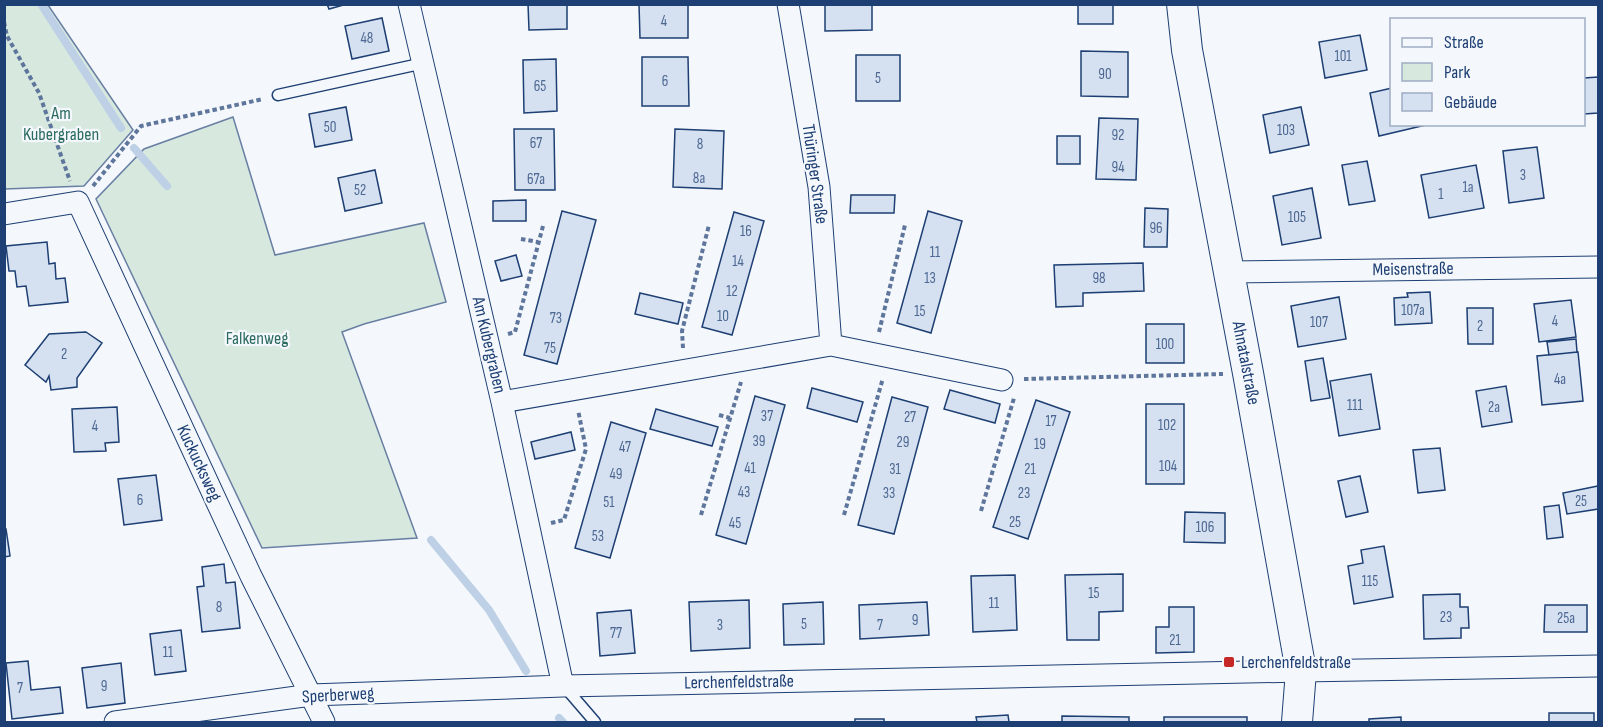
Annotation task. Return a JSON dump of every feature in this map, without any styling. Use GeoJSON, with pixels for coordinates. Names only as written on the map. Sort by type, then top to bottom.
{"type":"FeatureCollection","features":[{"type":"Feature","properties":{"kind":"street","name":"Am Kubergraben"},"geometry":{"type":"LineString","coordinates":[[410,4],[502,402],[563,686]]}},
{"type":"Feature","properties":{"kind":"street","name":"Thüringer Straße"},"geometry":{"type":"LineString","coordinates":[[788,4],[819,187],[831,345]]}},
{"type":"Feature","properties":{"kind":"street","name":"Ahnatalstraße"},"geometry":{"type":"LineString","coordinates":[[1182,4],[1187,50],[1301,671],[1296,723]]}},
{"type":"Feature","properties":{"kind":"street"},"geometry":{"type":"LineString","coordinates":[[4,214],[78,202]]}},
{"type":"Feature","properties":{"kind":"street","name":"Kuckucksweg"},"geometry":{"type":"LineString","coordinates":[[78,202],[251,576],[324,723]]}},
{"type":"Feature","properties":{"kind":"street","name":"Meisenstraße"},"geometry":{"type":"LineString","coordinates":[[1228,272],[1599,267]]}},
{"type":"Feature","properties":{"kind":"street"},"geometry":{"type":"LineString","coordinates":[[502,402],[831,345],[1010,380]]}},
{"type":"Feature","properties":{"kind":"street","name":"Lerchenfeldstraße"},"geometry":{"type":"LineString","coordinates":[[563,686],[1599,666]]}},
{"type":"Feature","properties":{"kind":"street","name":"Sperberweg"},"geometry":{"type":"LineString","coordinates":[[114,723],[311,695],[563,686]]}},
{"type":"Feature","properties":{"kind":"lane"},"geometry":{"type":"LineString","coordinates":[[279,95],[423,63]]}},
{"type":"Feature","properties":{"kind":"lane"},"geometry":{"type":"LineString","coordinates":[[563,686],[595,723]]}},
{"type":"Feature","properties":{"kind":"path"},"geometry":{"type":"LineString","coordinates":[[4,22],[7,36],[39,93],[78,202],[141,126],[279,95]]}},
{"type":"Feature","properties":{"kind":"path"},"geometry":{"type":"LineString","coordinates":[[685,370],[682,332],[710,225]]}},
{"type":"Feature","properties":{"kind":"path"},"geometry":{"type":"LineString","coordinates":[[487,338],[515,332],[543,226]]}},
{"type":"Feature","properties":{"kind":"path"},"geometry":{"type":"LineString","coordinates":[[844,515],[881,355],[904,226],[896,228]]}},
{"type":"Feature","properties":{"kind":"path"},"geometry":{"type":"LineString","coordinates":[[522,239],[538,242]]}},
{"type":"Feature","properties":{"kind":"path"},"geometry":{"type":"LineString","coordinates":[[701,515],[742,379],[740,360]]}},
{"type":"Feature","properties":{"kind":"path"},"geometry":{"type":"LineString","coordinates":[[981,511],[1010,380],[1248,373]]}},
{"type":"Feature","properties":{"kind":"path"},"geometry":{"type":"LineString","coordinates":[[530,529],[564,520],[585,449],[574,389]]}},
{"type":"Feature","properties":{"kind":"path"},"geometry":{"type":"LineString","coordinates":[[718,415],[730,418]]}},
{"type":"Feature","properties":{"kind":"green space","name":"Am Kubergraben"},"geometry":{"type":"Polygon","coordinates":[[[4,5],[48,5],[133,130],[84,186],[5,189],[4,5]]]}},
{"type":"Feature","properties":{"kind":"green space","name":"Falkenweg"},"geometry":{"type":"Polygon","coordinates":[[[233,117],[275,255],[424,223],[446,302],[342,332],[417,538],[262,548],[96,199],[144,149],[233,117]]]}},
{"type":"Feature","properties":{"kind":"building"},"geometry":{"type":"Polygon","coordinates":[[[327,4],[347,4],[329,9],[327,4]]]}},
{"type":"Feature","properties":{"kind":"building"},"geometry":{"type":"Polygon","coordinates":[[[528,4],[567,4],[567,29],[529,30],[528,4]]]}},
{"type":"Feature","properties":{"kind":"building"},"geometry":{"type":"Polygon","coordinates":[[[639,4],[688,4],[688,38],[640,38],[639,4]]]}},
{"type":"Feature","properties":{"kind":"building"},"geometry":{"type":"Polygon","coordinates":[[[825,4],[872,4],[872,30],[825,31],[825,4]]]}},
{"type":"Feature","properties":{"kind":"building"},"geometry":{"type":"Polygon","coordinates":[[[1078,4],[1113,4],[1113,24],[1078,24],[1078,4]]]}},
{"type":"Feature","properties":{"kind":"building"},"geometry":{"type":"Polygon","coordinates":[[[382,18],[389,51],[352,59],[345,26],[382,18]]]}},
{"type":"Feature","properties":{"kind":"building"},"geometry":{"type":"Polygon","coordinates":[[[1360,35],[1367,70],[1325,78],[1319,42],[1360,35]]]}},
{"type":"Feature","properties":{"kind":"building"},"geometry":{"type":"Polygon","coordinates":[[[1081,51],[1128,52],[1128,97],[1081,96],[1081,51]]]}},
{"type":"Feature","properties":{"kind":"building"},"geometry":{"type":"Polygon","coordinates":[[[856,55],[900,55],[900,101],[856,101],[856,55]]]}},
{"type":"Feature","properties":{"kind":"building"},"geometry":{"type":"Polygon","coordinates":[[[642,57],[688,57],[689,106],[642,106],[642,57]]]}},
{"type":"Feature","properties":{"kind":"building"},"geometry":{"type":"Polygon","coordinates":[[[556,59],[557,111],[524,113],[523,60],[556,59]]]}},
{"type":"Feature","properties":{"kind":"building"},"geometry":{"type":"Polygon","coordinates":[[[1598,77],[1598,113],[1585,114],[1585,78],[1598,77]]]}},
{"type":"Feature","properties":{"kind":"building"},"geometry":{"type":"Polygon","coordinates":[[[1390,88],[1390,126],[1422,126],[1379,136],[1370,93],[1390,88]]]}},
{"type":"Feature","properties":{"kind":"building"},"geometry":{"type":"Polygon","coordinates":[[[346,107],[352,140],[315,147],[309,114],[346,107]]]}},
{"type":"Feature","properties":{"kind":"building"},"geometry":{"type":"Polygon","coordinates":[[[1301,107],[1309,145],[1270,153],[1263,115],[1301,107]]]}},
{"type":"Feature","properties":{"kind":"building"},"geometry":{"type":"Polygon","coordinates":[[[1099,118],[1138,119],[1136,180],[1096,179],[1099,118]]]}},
{"type":"Feature","properties":{"kind":"building"},"geometry":{"type":"Polygon","coordinates":[[[514,129],[554,129],[555,190],[515,190],[514,129]]]}},
{"type":"Feature","properties":{"kind":"building"},"geometry":{"type":"Polygon","coordinates":[[[675,129],[724,131],[722,189],[673,187],[675,129]]]}},
{"type":"Feature","properties":{"kind":"building"},"geometry":{"type":"Polygon","coordinates":[[[1057,136],[1080,136],[1080,164],[1057,164],[1057,136]]]}},
{"type":"Feature","properties":{"kind":"building"},"geometry":{"type":"Polygon","coordinates":[[[1537,147],[1544,198],[1509,203],[1503,151],[1537,147]]]}},
{"type":"Feature","properties":{"kind":"building"},"geometry":{"type":"Polygon","coordinates":[[[1367,161],[1375,201],[1349,205],[1342,165],[1367,161]]]}},
{"type":"Feature","properties":{"kind":"building"},"geometry":{"type":"Polygon","coordinates":[[[1476,165],[1484,208],[1429,218],[1421,175],[1476,165]]]}},
{"type":"Feature","properties":{"kind":"building"},"geometry":{"type":"Polygon","coordinates":[[[375,170],[382,203],[345,211],[338,178],[375,170]]]}},
{"type":"Feature","properties":{"kind":"building"},"geometry":{"type":"Polygon","coordinates":[[[1312,188],[1321,238],[1282,245],[1273,196],[1312,188]]]}},
{"type":"Feature","properties":{"kind":"building"},"geometry":{"type":"Polygon","coordinates":[[[851,195],[895,195],[894,213],[850,213],[851,195]]]}},
{"type":"Feature","properties":{"kind":"building"},"geometry":{"type":"Polygon","coordinates":[[[526,200],[526,221],[493,221],[493,201],[526,200]]]}},
{"type":"Feature","properties":{"kind":"building"},"geometry":{"type":"Polygon","coordinates":[[[1145,208],[1168,209],[1167,247],[1144,247],[1145,208]]]}},
{"type":"Feature","properties":{"kind":"building"},"geometry":{"type":"Polygon","coordinates":[[[562,211],[596,220],[557,364],[524,355],[562,211]]]}},
{"type":"Feature","properties":{"kind":"building"},"geometry":{"type":"Polygon","coordinates":[[[928,211],[962,221],[931,333],[897,323],[928,211]]]}},
{"type":"Feature","properties":{"kind":"building"},"geometry":{"type":"Polygon","coordinates":[[[734,212],[764,221],[732,335],[702,327],[734,212]]]}},
{"type":"Feature","properties":{"kind":"building"},"geometry":{"type":"Polygon","coordinates":[[[47,242],[49,264],[55,263],[56,279],[65,278],[68,302],[29,306],[26,286],[17,287],[15,271],[9,271],[6,246],[47,242]]]}},
{"type":"Feature","properties":{"kind":"building"},"geometry":{"type":"Polygon","coordinates":[[[516,255],[522,276],[501,281],[495,261],[516,255]]]}},
{"type":"Feature","properties":{"kind":"building"},"geometry":{"type":"Polygon","coordinates":[[[1143,263],[1144,291],[1083,293],[1083,306],[1056,307],[1054,265],[1143,263]]]}},
{"type":"Feature","properties":{"kind":"building"},"geometry":{"type":"Polygon","coordinates":[[[1430,292],[1432,323],[1395,325],[1394,298],[1408,297],[1407,293],[1430,292]]]}},
{"type":"Feature","properties":{"kind":"building"},"geometry":{"type":"Polygon","coordinates":[[[640,293],[683,303],[678,324],[635,314],[640,293]]]}},
{"type":"Feature","properties":{"kind":"building"},"geometry":{"type":"Polygon","coordinates":[[[1339,297],[1346,339],[1298,347],[1291,306],[1339,297]]]}},
{"type":"Feature","properties":{"kind":"building"},"geometry":{"type":"Polygon","coordinates":[[[1571,300],[1576,337],[1539,342],[1534,304],[1571,300]]]}},
{"type":"Feature","properties":{"kind":"building"},"geometry":{"type":"Polygon","coordinates":[[[1467,308],[1493,308],[1493,344],[1468,344],[1467,308]]]}},
{"type":"Feature","properties":{"kind":"building"},"geometry":{"type":"Polygon","coordinates":[[[1146,324],[1184,324],[1184,363],[1146,363],[1146,324]]]}},
{"type":"Feature","properties":{"kind":"building"},"geometry":{"type":"Polygon","coordinates":[[[86,332],[102,343],[77,378],[77,387],[51,390],[49,376],[46,382],[25,365],[49,334],[86,332]]]}},
{"type":"Feature","properties":{"kind":"building"},"geometry":{"type":"Polygon","coordinates":[[[1576,339],[1577,352],[1549,355],[1547,342],[1576,339]]]}},
{"type":"Feature","properties":{"kind":"building"},"geometry":{"type":"Polygon","coordinates":[[[1578,352],[1583,401],[1542,405],[1537,356],[1578,352]]]}},
{"type":"Feature","properties":{"kind":"building"},"geometry":{"type":"Polygon","coordinates":[[[1323,358],[1330,398],[1311,401],[1305,361],[1323,358]]]}},
{"type":"Feature","properties":{"kind":"building"},"geometry":{"type":"Polygon","coordinates":[[[1371,374],[1380,429],[1339,436],[1330,381],[1371,374]]]}},
{"type":"Feature","properties":{"kind":"building"},"geometry":{"type":"Polygon","coordinates":[[[1506,386],[1512,422],[1482,427],[1476,391],[1506,386]]]}},
{"type":"Feature","properties":{"kind":"building"},"geometry":{"type":"Polygon","coordinates":[[[812,388],[863,402],[857,422],[807,408],[812,388]]]}},
{"type":"Feature","properties":{"kind":"building"},"geometry":{"type":"Polygon","coordinates":[[[950,390],[1000,404],[995,423],[944,409],[950,390]]]}},
{"type":"Feature","properties":{"kind":"building"},"geometry":{"type":"Polygon","coordinates":[[[755,396],[785,405],[746,544],[716,535],[755,396]]]}},
{"type":"Feature","properties":{"kind":"building"},"geometry":{"type":"Polygon","coordinates":[[[892,397],[928,407],[894,534],[858,525],[892,397]]]}},
{"type":"Feature","properties":{"kind":"building"},"geometry":{"type":"Polygon","coordinates":[[[1036,400],[1070,412],[1028,539],[993,527],[1036,400]]]}},
{"type":"Feature","properties":{"kind":"building"},"geometry":{"type":"Polygon","coordinates":[[[1146,404],[1184,404],[1184,484],[1146,484],[1146,404]]]}},
{"type":"Feature","properties":{"kind":"building"},"geometry":{"type":"Polygon","coordinates":[[[117,407],[119,442],[105,443],[106,451],[74,452],[72,409],[117,407]]]}},
{"type":"Feature","properties":{"kind":"building"},"geometry":{"type":"Polygon","coordinates":[[[656,409],[718,427],[712,446],[650,429],[656,409]]]}},
{"type":"Feature","properties":{"kind":"building"},"geometry":{"type":"Polygon","coordinates":[[[611,422],[646,433],[610,558],[575,548],[611,422]]]}},
{"type":"Feature","properties":{"kind":"building"},"geometry":{"type":"Polygon","coordinates":[[[571,432],[575,450],[535,459],[531,442],[571,432]]]}},
{"type":"Feature","properties":{"kind":"building"},"geometry":{"type":"Polygon","coordinates":[[[1440,448],[1445,490],[1418,493],[1413,450],[1440,448]]]}},
{"type":"Feature","properties":{"kind":"building"},"geometry":{"type":"Polygon","coordinates":[[[156,475],[162,520],[124,525],[118,479],[156,475]]]}},
{"type":"Feature","properties":{"kind":"building"},"geometry":{"type":"Polygon","coordinates":[[[1360,476],[1368,512],[1346,517],[1338,481],[1360,476]]]}},
{"type":"Feature","properties":{"kind":"building"},"geometry":{"type":"Polygon","coordinates":[[[1598,486],[1598,509],[1567,514],[1563,493],[1598,486]]]}},
{"type":"Feature","properties":{"kind":"building"},"geometry":{"type":"Polygon","coordinates":[[[1559,505],[1563,537],[1547,539],[1544,507],[1559,505]]]}},
{"type":"Feature","properties":{"kind":"building"},"geometry":{"type":"Polygon","coordinates":[[[1185,512],[1225,513],[1225,543],[1184,542],[1185,512]]]}},
{"type":"Feature","properties":{"kind":"building"},"geometry":{"type":"Polygon","coordinates":[[[4,529],[6,529],[10,556],[4,557],[4,529]]]}},
{"type":"Feature","properties":{"kind":"building"},"geometry":{"type":"Polygon","coordinates":[[[1384,546],[1393,597],[1354,604],[1348,566],[1363,563],[1361,550],[1384,546]]]}},
{"type":"Feature","properties":{"kind":"building"},"geometry":{"type":"Polygon","coordinates":[[[224,564],[226,583],[235,582],[240,628],[202,632],[197,587],[204,586],[202,567],[224,564]]]}},
{"type":"Feature","properties":{"kind":"building"},"geometry":{"type":"Polygon","coordinates":[[[1123,574],[1123,611],[1099,612],[1099,640],[1067,640],[1065,575],[1123,574]]]}},
{"type":"Feature","properties":{"kind":"building"},"geometry":{"type":"Polygon","coordinates":[[[1015,575],[1017,630],[973,632],[971,576],[1015,575]]]}},
{"type":"Feature","properties":{"kind":"building"},"geometry":{"type":"Polygon","coordinates":[[[1460,594],[1460,607],[1468,607],[1469,628],[1461,628],[1461,638],[1424,639],[1423,595],[1460,594]]]}},
{"type":"Feature","properties":{"kind":"building"},"geometry":{"type":"Polygon","coordinates":[[[749,600],[750,648],[691,651],[689,602],[749,600]]]}},
{"type":"Feature","properties":{"kind":"building"},"geometry":{"type":"Polygon","coordinates":[[[823,602],[824,644],[784,645],[783,604],[823,602]]]}},
{"type":"Feature","properties":{"kind":"building"},"geometry":{"type":"Polygon","coordinates":[[[927,602],[929,635],[860,639],[859,605],[927,602]]]}},
{"type":"Feature","properties":{"kind":"building"},"geometry":{"type":"Polygon","coordinates":[[[1545,605],[1587,605],[1587,632],[1544,632],[1545,605]]]}},
{"type":"Feature","properties":{"kind":"building"},"geometry":{"type":"Polygon","coordinates":[[[1169,607],[1194,607],[1194,652],[1156,653],[1156,627],[1169,627],[1169,607]]]}},
{"type":"Feature","properties":{"kind":"building"},"geometry":{"type":"Polygon","coordinates":[[[631,610],[635,653],[600,656],[597,613],[631,610]]]}},
{"type":"Feature","properties":{"kind":"building"},"geometry":{"type":"Polygon","coordinates":[[[181,630],[186,671],[155,675],[150,634],[181,630]]]}},
{"type":"Feature","properties":{"kind":"building"},"geometry":{"type":"Polygon","coordinates":[[[28,661],[31,690],[60,687],[63,713],[12,719],[6,663],[28,661]]]}},
{"type":"Feature","properties":{"kind":"building"},"geometry":{"type":"Polygon","coordinates":[[[121,663],[125,703],[87,708],[82,668],[121,663]]]}},
{"type":"Feature","properties":{"kind":"building"},"geometry":{"type":"Polygon","coordinates":[[[1549,713],[1594,713],[1594,722],[1549,722],[1549,713]]]}},
{"type":"Feature","properties":{"kind":"building"},"geometry":{"type":"Polygon","coordinates":[[[1008,715],[1009,722],[977,722],[976,717],[1008,715]]]}},
{"type":"Feature","properties":{"kind":"building"},"geometry":{"type":"Polygon","coordinates":[[[1062,716],[1129,717],[1129,722],[1062,722],[1062,716]]]}},
{"type":"Feature","properties":{"kind":"building"},"geometry":{"type":"Polygon","coordinates":[[[1164,717],[1247,717],[1247,722],[1164,722],[1164,717]]]}},
{"type":"Feature","properties":{"kind":"building"},"geometry":{"type":"Polygon","coordinates":[[[1401,717],[1401,722],[1369,722],[1369,719],[1401,717]]]}},
{"type":"Feature","properties":{"kind":"building"},"geometry":{"type":"Polygon","coordinates":[[[855,719],[884,719],[884,722],[855,722],[855,719]]]}},
{"type":"Feature","properties":{"kind":"waterway"},"geometry":{"type":"LineString","coordinates":[[41,4],[121,128]]}},
{"type":"Feature","properties":{"kind":"waterway"},"geometry":{"type":"LineString","coordinates":[[134,148],[167,186]]}},
{"type":"Feature","properties":{"kind":"waterway"},"geometry":{"type":"LineString","coordinates":[[431,540],[489,610],[526,671]]}},
{"type":"Feature","properties":{"kind":"waterway"},"geometry":{"type":"LineString","coordinates":[[559,718],[563,722]]}},
{"type":"Feature","properties":{"kind":"place","name":"Lerchenfeldstraße"},"geometry":{"type":"Point","coordinates":[1229,662]}}]}
